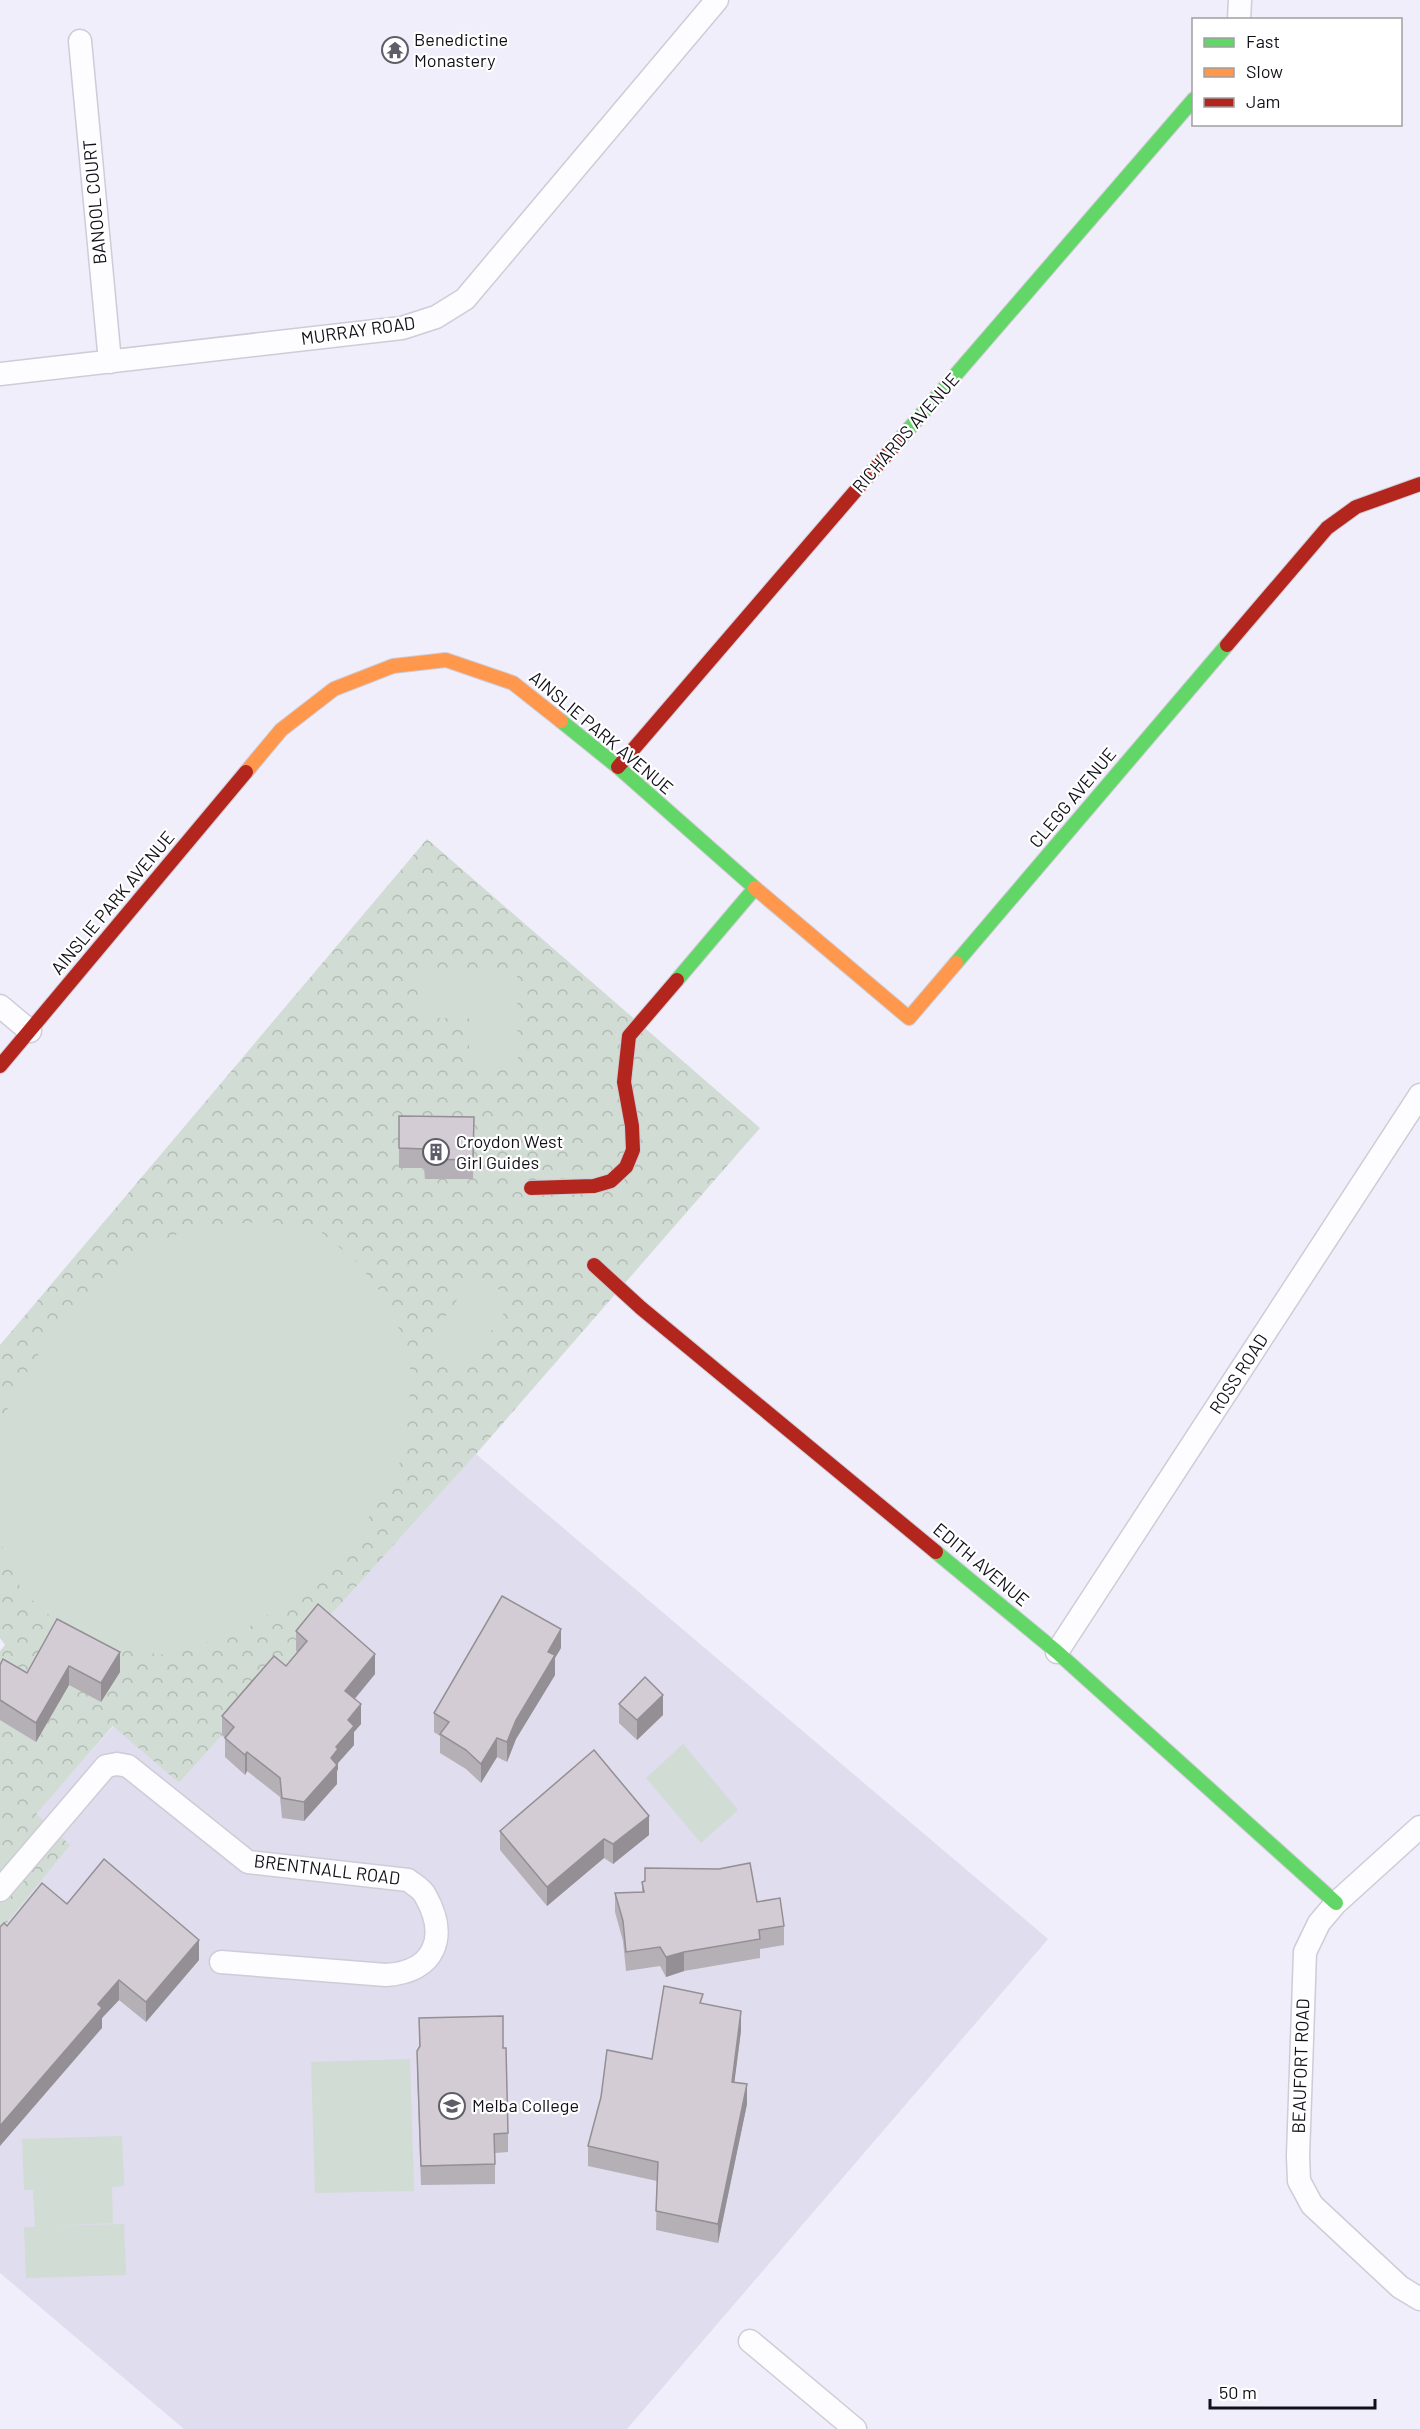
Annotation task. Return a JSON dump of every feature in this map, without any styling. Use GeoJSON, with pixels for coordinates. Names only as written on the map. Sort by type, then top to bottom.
{"type":"FeatureCollection","features":[{"type":"Feature","properties":{"kind":"street","name":"MURRAY ROAD"},"geometry":{"type":"LineString","coordinates":[[0,374],[402,328],[436,317],[465,299],[717,0]]}},
{"type":"Feature","properties":{"kind":"street"},"geometry":{"type":"LineString","coordinates":[[1239,18],[1240,0]]}},
{"type":"Feature","properties":{"kind":"street","name":"BANOOL COURT"},"geometry":{"type":"LineString","coordinates":[[80,41],[110,362]]}},
{"type":"Feature","properties":{"kind":"street","name":"RICHARDS AVENUE"},"geometry":{"type":"LineString","coordinates":[[618,767],[1192,101]]}},
{"type":"Feature","properties":{"kind":"street","name":"CLEGG AVENUE"},"geometry":{"type":"LineString","coordinates":[[755,888],[909,1018],[1327,528],[1356,507],[1420,484]]}},
{"type":"Feature","properties":{"kind":"street","name":"AINSLIE PARK AVENUE"},"geometry":{"type":"LineString","coordinates":[[0,1066],[281,730],[334,689],[393,666],[447,660],[513,683],[618,767],[755,888]]}},
{"type":"Feature","properties":{"kind":"street"},"geometry":{"type":"LineString","coordinates":[[531,1188],[594,1186],[611,1181],[626,1167],[633,1150],[632,1126],[624,1082],[629,1036],[755,888]]}},
{"type":"Feature","properties":{"kind":"street"},"geometry":{"type":"LineString","coordinates":[[0,1006],[30,1031]]}},
{"type":"Feature","properties":{"kind":"street","name":"ROSS ROAD"},"geometry":{"type":"LineString","coordinates":[[1057,1652],[1420,1095]]}},
{"type":"Feature","properties":{"kind":"street","name":"EDITH AVENUE"},"geometry":{"type":"LineString","coordinates":[[594,1264],[641,1308],[1057,1652],[1336,1903]]}},
{"type":"Feature","properties":{"kind":"street","name":"BRENTNALL ROAD"},"geometry":{"type":"LineString","coordinates":[[0,1890],[106,1766],[117,1764],[128,1766],[248,1862],[408,1880],[425,1894],[435,1922],[434,1950],[421,1966],[404,1974],[386,1975],[221,1962]]}},
{"type":"Feature","properties":{"kind":"street","name":"BEAUFORT ROAD"},"geometry":{"type":"LineString","coordinates":[[1420,1827],[1336,1903],[1319,1923],[1305,1952],[1298,2145],[1299,2181],[1312,2205],[1400,2287],[1420,2299]]}},
{"type":"Feature","properties":{"kind":"street"},"geometry":{"type":"LineString","coordinates":[[750,2341],[855,2429]]}},
{"type":"Feature","properties":{"kind":"shaded area","name":"Melba College"},"geometry":{"type":"Polygon","coordinates":[[[476,1454],[1048,1939],[627,2429],[184,2429],[0,2273],[0,1931],[35,1814],[114,1726],[179,1783],[476,1454]]]}},
{"type":"Feature","properties":{"kind":"green space"},"geometry":{"type":"Polygon","coordinates":[[[427,839],[760,1128],[476,1454],[179,1783],[113,1726],[36,1814],[70,1845],[0,1931],[0,1651],[5,1645],[0,1638],[0,1345],[427,839]]]}},
{"type":"Feature","properties":{"kind":"green space"},"geometry":{"type":"Polygon","coordinates":[[[419,968],[517,968],[518,1069],[469,1069],[469,1018],[419,1018],[419,968]]]}},
{"type":"Feature","properties":{"kind":"green space"},"geometry":{"type":"Polygon","coordinates":[[[271,1222],[321,1232],[357,1262],[393,1308],[412,1375],[403,1457],[362,1529],[312,1585],[243,1631],[166,1655],[113,1649],[57,1622],[22,1591],[0,1541],[0,1428],[28,1370],[48,1341],[72,1312],[125,1263],[153,1245],[181,1233],[215,1226],[271,1222]]]}},
{"type":"Feature","properties":{"kind":"green space"},"geometry":{"type":"Polygon","coordinates":[[[476,1273],[513,1300],[464,1370],[426,1344],[476,1273]]]}},
{"type":"Feature","properties":{"kind":"green space"},"geometry":{"type":"Polygon","coordinates":[[[683,1744],[738,1810],[701,1843],[646,1778],[683,1744]]]}},
{"type":"Feature","properties":{"kind":"green space"},"geometry":{"type":"Polygon","coordinates":[[[410,2059],[414,2191],[315,2193],[311,2062],[410,2059]]]}},
{"type":"Feature","properties":{"kind":"green space"},"geometry":{"type":"Polygon","coordinates":[[[122,2136],[124,2186],[112,2187],[113,2223],[48,2226],[124,2224],[126,2275],[26,2278],[24,2227],[35,2227],[33,2190],[24,2190],[22,2139],[122,2136]]]}},
{"type":"Feature","properties":{"kind":"building"},"geometry":{"type":"Polygon","coordinates":[[[399,1116],[474,1117],[473,1160],[425,1159],[424,1149],[399,1148],[399,1116]]]}},
{"type":"Feature","properties":{"kind":"building"},"geometry":{"type":"Polygon","coordinates":[[[502,1596],[561,1629],[548,1652],[555,1655],[516,1720],[507,1742],[497,1738],[481,1764],[466,1750],[440,1734],[449,1722],[434,1713],[502,1596]]]}},
{"type":"Feature","properties":{"kind":"building"},"geometry":{"type":"Polygon","coordinates":[[[318,1604],[375,1654],[345,1691],[361,1704],[348,1720],[354,1726],[336,1747],[338,1749],[331,1758],[337,1765],[304,1802],[282,1798],[280,1778],[247,1752],[245,1755],[225,1738],[234,1727],[222,1716],[274,1656],[286,1666],[307,1641],[296,1631],[318,1604]]]}},
{"type":"Feature","properties":{"kind":"building"},"geometry":{"type":"Polygon","coordinates":[[[57,1619],[120,1652],[101,1683],[69,1666],[36,1723],[0,1700],[0,1665],[3,1659],[27,1673],[57,1619]]]}},
{"type":"Feature","properties":{"kind":"building"},"geometry":{"type":"Polygon","coordinates":[[[645,1677],[663,1695],[637,1720],[619,1704],[645,1677]]]}},
{"type":"Feature","properties":{"kind":"building"},"geometry":{"type":"Polygon","coordinates":[[[594,1750],[649,1816],[613,1844],[604,1839],[547,1887],[500,1831],[594,1750]]]}},
{"type":"Feature","properties":{"kind":"building"},"geometry":{"type":"Polygon","coordinates":[[[104,1859],[199,1940],[146,2002],[119,1980],[98,2004],[102,2008],[0,2126],[0,1927],[4,1923],[7,1926],[42,1883],[67,1904],[104,1859]]]}},
{"type":"Feature","properties":{"kind":"building"},"geometry":{"type":"Polygon","coordinates":[[[750,1863],[757,1902],[780,1898],[784,1926],[759,1930],[760,1939],[666,1957],[660,1947],[626,1952],[623,1921],[615,1893],[644,1892],[642,1882],[645,1881],[645,1868],[719,1869],[750,1863]]]}},
{"type":"Feature","properties":{"kind":"building"},"geometry":{"type":"Polygon","coordinates":[[[664,1986],[703,1994],[700,2003],[741,2011],[732,2082],[747,2084],[718,2224],[656,2211],[658,2162],[588,2146],[601,2097],[607,2050],[652,2059],[664,1986]]]}},
{"type":"Feature","properties":{"kind":"building"},"geometry":{"type":"Polygon","coordinates":[[[503,2016],[508,2133],[494,2134],[495,2164],[421,2166],[417,2051],[420,2046],[419,2018],[503,2016]]]}},
{"type":"Feature","properties":{"kind":"traffic: fast"},"geometry":{"type":"LineString","coordinates":[[901,438],[1192,101]]}},
{"type":"Feature","properties":{"kind":"traffic: fast"},"geometry":{"type":"LineString","coordinates":[[956,963],[1227,645]]}},
{"type":"Feature","properties":{"kind":"traffic: fast"},"geometry":{"type":"LineString","coordinates":[[561,721],[618,767],[755,888],[677,980]]}},
{"type":"Feature","properties":{"kind":"traffic: fast"},"geometry":{"type":"LineString","coordinates":[[936,1552],[1057,1652],[1336,1903]]}},
{"type":"Feature","properties":{"kind":"traffic: slow"},"geometry":{"type":"LineString","coordinates":[[246,772],[281,730],[334,689],[393,666],[446,660],[513,683],[561,721]]}},
{"type":"Feature","properties":{"kind":"traffic: slow"},"geometry":{"type":"LineString","coordinates":[[755,888],[909,1018],[956,963]]}},
{"type":"Feature","properties":{"kind":"traffic: jam"},"geometry":{"type":"LineString","coordinates":[[618,767],[901,438]]}},
{"type":"Feature","properties":{"kind":"traffic: jam"},"geometry":{"type":"LineString","coordinates":[[1227,645],[1327,528],[1356,507],[1420,484]]}},
{"type":"Feature","properties":{"kind":"traffic: jam"},"geometry":{"type":"LineString","coordinates":[[0,1066],[246,772]]}},
{"type":"Feature","properties":{"kind":"traffic: jam"},"geometry":{"type":"LineString","coordinates":[[531,1188],[594,1186],[611,1181],[626,1167],[633,1150],[632,1126],[624,1082],[629,1036],[677,980]]}},
{"type":"Feature","properties":{"kind":"traffic: jam"},"geometry":{"type":"LineString","coordinates":[[594,1265],[641,1308],[936,1552]]}},
{"type":"Feature","properties":{"kind":"place","name":"Benedictine Monastery"},"geometry":{"type":"Point","coordinates":[395,50]}},
{"type":"Feature","properties":{"kind":"place","name":"Croydon West Girl Guides"},"geometry":{"type":"Point","coordinates":[436,1152]}},
{"type":"Feature","properties":{"kind":"place","name":"Melba College"},"geometry":{"type":"Point","coordinates":[452,2106]}}]}
